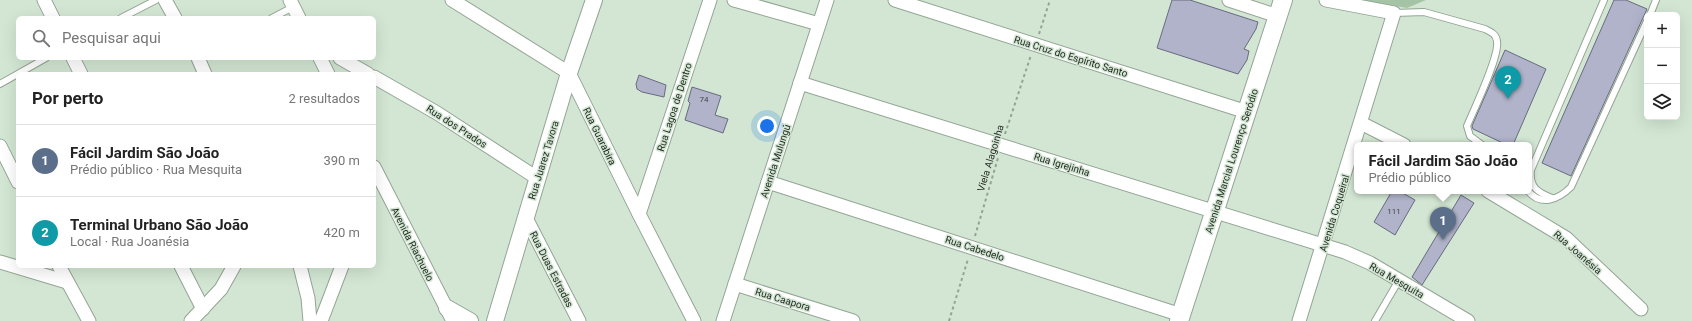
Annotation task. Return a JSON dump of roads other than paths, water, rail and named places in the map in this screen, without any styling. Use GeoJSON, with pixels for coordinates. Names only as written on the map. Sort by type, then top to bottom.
{"type":"FeatureCollection","features":[{"type":"Feature","properties":{"kind":"main road","name":"Avenida Marcial Lourenço Seródio"},"geometry":{"type":"LineString","coordinates":[[1180,318],[1281,8]]}},
{"type":"Feature","properties":{"kind":"street"},"geometry":{"type":"LineString","coordinates":[[44,0],[52,16]]}},
{"type":"Feature","properties":{"kind":"street"},"geometry":{"type":"LineString","coordinates":[[165,0],[174,16]]}},
{"type":"Feature","properties":{"kind":"street"},"geometry":{"type":"LineString","coordinates":[[452,0],[569,73]]}},
{"type":"Feature","properties":{"kind":"street","name":"Rua Juarez Tavora"},"geometry":{"type":"LineString","coordinates":[[492,318],[526,218],[569,73],[594,0]]}},
{"type":"Feature","properties":{"kind":"street","name":"Rua Lagoa de Dentro"},"geometry":{"type":"LineString","coordinates":[[639,214],[710,0]]}},
{"type":"Feature","properties":{"kind":"street"},"geometry":{"type":"LineString","coordinates":[[734,0],[819,24]]}},
{"type":"Feature","properties":{"kind":"street","name":"Avenida Mulungú"},"geometry":{"type":"LineString","coordinates":[[722,321],[827,0]]}},
{"type":"Feature","properties":{"kind":"street","name":"Rua Cruz do Espírito Santo"},"geometry":{"type":"LineString","coordinates":[[895,0],[1248,112]]}},
{"type":"Feature","properties":{"kind":"street"},"geometry":{"type":"LineString","coordinates":[[1229,0],[1281,8]]}},
{"type":"Feature","properties":{"kind":"street"},"geometry":{"type":"LineString","coordinates":[[1326,0],[1394,13]]}},
{"type":"Feature","properties":{"kind":"street","name":"Avenida Coqueiral"},"geometry":{"type":"LineString","coordinates":[[1355,142],[1394,13]]}},
{"type":"Feature","properties":{"kind":"street"},"geometry":{"type":"LineString","coordinates":[[74,60],[80,72]]}},
{"type":"Feature","properties":{"kind":"street"},"geometry":{"type":"LineString","coordinates":[[199,60],[204,72]]}},
{"type":"Feature","properties":{"kind":"street"},"geometry":{"type":"LineString","coordinates":[[321,60],[327,72]]}},
{"type":"Feature","properties":{"kind":"street"},"geometry":{"type":"LineString","coordinates":[[344,60],[364,72]]}},
{"type":"Feature","properties":{"kind":"street","name":"Rua Guarabira"},"geometry":{"type":"LineString","coordinates":[[569,73],[694,321]]}},
{"type":"Feature","properties":{"kind":"street","name":"Rua dos Prados"},"geometry":{"type":"LineString","coordinates":[[376,78],[437,113],[537,178]]}},
{"type":"Feature","properties":{"kind":"street","name":"Rua Igrejinha"},"geometry":{"type":"LineString","coordinates":[[800,83],[1324,245]]}},
{"type":"Feature","properties":{"kind":"street"},"geometry":{"type":"LineString","coordinates":[[1361,123],[1398,142]]}},
{"type":"Feature","properties":{"kind":"street","name":"Avenida Coqueiral"},"geometry":{"type":"LineString","coordinates":[[1299,321],[1354,146]]}},
{"type":"Feature","properties":{"kind":"street"},"geometry":{"type":"LineString","coordinates":[[1,148],[16,178]]}},
{"type":"Feature","properties":{"kind":"street","name":"Avenida Riachuelo"},"geometry":{"type":"LineString","coordinates":[[376,171],[450,315]]}},
{"type":"Feature","properties":{"kind":"street","name":"Rua Cabedelo"},"geometry":{"type":"LineString","coordinates":[[768,182],[972,247],[1180,318]]}},
{"type":"Feature","properties":{"kind":"street","name":"Rua Joanésia"},"geometry":{"type":"LineString","coordinates":[[1493,194],[1566,238],[1641,309]]}},
{"type":"Feature","properties":{"kind":"street","name":"Rua Duas Estradas"},"geometry":{"type":"LineString","coordinates":[[526,218],[579,321]]}},
{"type":"Feature","properties":{"kind":"street","name":"Rua Mesquita"},"geometry":{"type":"LineString","coordinates":[[1324,245],[1370,263],[1468,321]]}},
{"type":"Feature","properties":{"kind":"street"},"geometry":{"type":"LineString","coordinates":[[0,262],[16,267]]}},
{"type":"Feature","properties":{"kind":"street"},"geometry":{"type":"LineString","coordinates":[[20,268],[67,282]]}},
{"type":"Feature","properties":{"kind":"street"},"geometry":{"type":"LineString","coordinates":[[60,268],[89,321]]}},
{"type":"Feature","properties":{"kind":"street"},"geometry":{"type":"LineString","coordinates":[[182,268],[203,309]]}},
{"type":"Feature","properties":{"kind":"street"},"geometry":{"type":"LineString","coordinates":[[191,321],[221,289],[233,268]]}},
{"type":"Feature","properties":{"kind":"street"},"geometry":{"type":"LineString","coordinates":[[300,268],[308,298],[310,321]]}},
{"type":"Feature","properties":{"kind":"street"},"geometry":{"type":"LineString","coordinates":[[321,321],[341,268]]}},
{"type":"Feature","properties":{"kind":"street","name":"Rua Caapora"},"geometry":{"type":"LineString","coordinates":[[735,284],[853,321]]}},
{"type":"Feature","properties":{"kind":"street"},"geometry":{"type":"LineString","coordinates":[[450,315],[470,321]]}},
{"type":"Feature","properties":{"kind":"lane"},"geometry":{"type":"LineString","coordinates":[[125,16],[156,0]]}},
{"type":"Feature","properties":{"kind":"lane"},"geometry":{"type":"LineString","coordinates":[[1532,168],[1604,0]]}},
{"type":"Feature","properties":{"kind":"lane"},"geometry":{"type":"LineString","coordinates":[[1651,12],[1656,0]]}},
{"type":"Feature","properties":{"kind":"lane"},"geometry":{"type":"LineString","coordinates":[[276,16],[294,8]]}},
{"type":"Feature","properties":{"kind":"lane"},"geometry":{"type":"LineString","coordinates":[[1394,13],[1424,12],[1485,29],[1493,33],[1497,41],[1496,54],[1467,126],[1470,136],[1478,142]]}},
{"type":"Feature","properties":{"kind":"lane"},"geometry":{"type":"LineString","coordinates":[[1531,194],[1536,199],[1542,201],[1564,194],[1571,187],[1644,27]]}},
{"type":"Feature","properties":{"kind":"lane"},"geometry":{"type":"LineString","coordinates":[[21,72],[42,60]]}},
{"type":"Feature","properties":{"kind":"lane"},"geometry":{"type":"LineString","coordinates":[[0,84],[16,75]]}},
{"type":"Feature","properties":{"kind":"lane"},"geometry":{"type":"LineString","coordinates":[[1532,184],[1541,194],[1552,198]]}},
{"type":"Feature","properties":{"kind":"lane"},"geometry":{"type":"LineString","coordinates":[[1376,321],[1399,280]]}},
{"type":"Feature","properties":{"kind":"place","name":"Terminal Urbano São João"},"geometry":{"type":"Point","coordinates":[1508,99]}},
{"type":"Feature","properties":{"kind":"place","name":"Fácil Jardim São João"},"geometry":{"type":"Point","coordinates":[1443,240]}}]}
